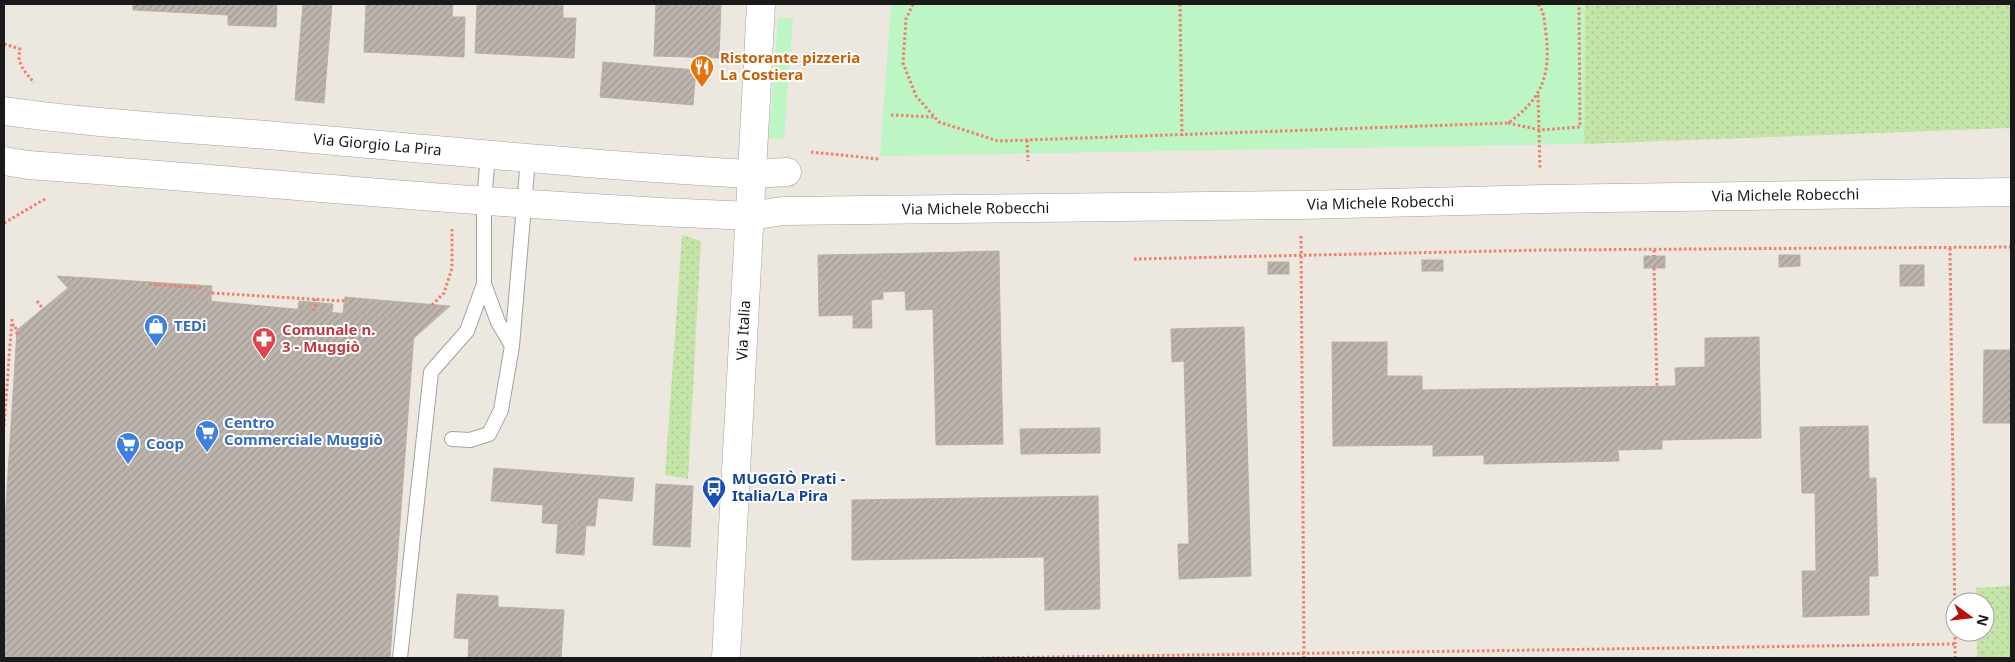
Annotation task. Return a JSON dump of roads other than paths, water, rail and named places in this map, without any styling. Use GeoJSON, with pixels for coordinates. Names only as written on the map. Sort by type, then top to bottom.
{"type":"FeatureCollection","features":[{"type":"Feature","properties":{"kind":"street","name":"Via Italia"},"geometry":{"type":"LineString","coordinates":[[726,658],[761,4]]}},
{"type":"Feature","properties":{"kind":"street","name":"Via Giorgio La Pira"},"geometry":{"type":"LineString","coordinates":[[4,111],[94,122],[488,155],[752,174],[787,172]]}},
{"type":"Feature","properties":{"kind":"street"},"geometry":{"type":"LineString","coordinates":[[16,163],[524,204],[750,216]]}},
{"type":"Feature","properties":{"kind":"street","name":"Via Michele Robecchi"},"geometry":{"type":"LineString","coordinates":[[750,216],[783,211],[1301,205],[1589,198],[2011,192]]}},
{"type":"Feature","properties":{"kind":"lane"},"geometry":{"type":"LineString","coordinates":[[400,658],[431,372],[467,331],[484,284],[484,201],[488,155]]}},
{"type":"Feature","properties":{"kind":"lane"},"geometry":{"type":"LineString","coordinates":[[452,438],[470,440],[488,434],[501,410],[512,346],[528,158]]}},
{"type":"Feature","properties":{"kind":"lane"},"geometry":{"type":"LineString","coordinates":[[4,176],[16,163]]}},
{"type":"Feature","properties":{"kind":"lane"},"geometry":{"type":"LineString","coordinates":[[484,284],[498,322],[512,346]]}},
{"type":"Feature","properties":{"kind":"place","name":"Ristorante pizzeria La Costiera"},"geometry":{"type":"Point","coordinates":[702,88]}},
{"type":"Feature","properties":{"kind":"place","name":"TEDi"},"geometry":{"type":"Point","coordinates":[156,347]}},
{"type":"Feature","properties":{"kind":"place","name":"Comunale n. 3 - Muggiò"},"geometry":{"type":"Point","coordinates":[264,360]}},
{"type":"Feature","properties":{"kind":"place","name":"Centro Commerciale Muggiò"},"geometry":{"type":"Point","coordinates":[207,453]}},
{"type":"Feature","properties":{"kind":"place","name":"Coop"},"geometry":{"type":"Point","coordinates":[128,465]}},
{"type":"Feature","properties":{"kind":"place","name":"MUGGIÒ Prati - Italia/La Pira"},"geometry":{"type":"Point","coordinates":[714,509]}}]}
